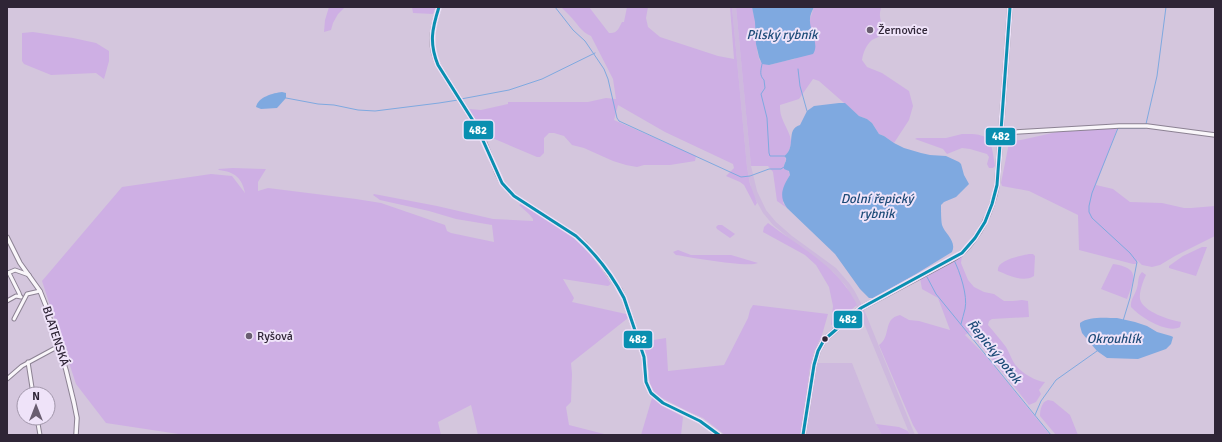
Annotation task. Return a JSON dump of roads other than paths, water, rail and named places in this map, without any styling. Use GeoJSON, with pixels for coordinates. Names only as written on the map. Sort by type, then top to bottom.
{"type":"FeatureCollection","features":[{"type":"Feature","properties":{"kind":"main road"},"geometry":{"type":"LineString","coordinates":[[803,435],[816,357],[824,340],[856,312],[961,253],[975,239],[981,229],[996,192],[1000,165],[1010,7]]}},
{"type":"Feature","properties":{"kind":"street"},"geometry":{"type":"LineString","coordinates":[[439,7],[432,35],[432,49],[434,58],[477,128],[502,183],[514,196],[576,236],[590,249],[603,266],[624,298],[644,357],[646,382],[651,393],[662,403],[700,421],[719,435]]}},
{"type":"Feature","properties":{"kind":"street"},"geometry":{"type":"LineString","coordinates":[[1001,133],[1119,126],[1147,126],[1215,135]]}},
{"type":"Feature","properties":{"kind":"street","name":"BLATENSKÁ"},"geometry":{"type":"LineString","coordinates":[[7,237],[20,263],[40,291],[46,306],[66,370],[74,403],[76,435]]}},
{"type":"Feature","properties":{"kind":"street"},"geometry":{"type":"LineString","coordinates":[[20,296],[8,273],[15,270],[29,275]]}},
{"type":"Feature","properties":{"kind":"street"},"geometry":{"type":"LineString","coordinates":[[14,319],[24,298],[29,293],[40,291]]}},
{"type":"Feature","properties":{"kind":"street"},"geometry":{"type":"LineString","coordinates":[[7,301],[16,296],[24,298]]}},
{"type":"Feature","properties":{"kind":"street"},"geometry":{"type":"LineString","coordinates":[[7,379],[28,362],[59,346]]}},
{"type":"Feature","properties":{"kind":"street"},"geometry":{"type":"LineString","coordinates":[[28,362],[32,386]]}},
{"type":"Feature","properties":{"kind":"water","name":"Pilský rybník"},"geometry":{"type":"Polygon","coordinates":[[[752,7],[814,7],[810,19],[815,42],[815,50],[813,54],[769,65],[762,64],[756,44],[755,22],[752,7]]]}},
{"type":"Feature","properties":{"kind":"water"},"geometry":{"type":"Polygon","coordinates":[[[282,92],[286,93],[286,98],[277,108],[261,109],[256,107],[263,98],[282,92]]]}},
{"type":"Feature","properties":{"kind":"water","name":"Dolní řepický rybník"},"geometry":{"type":"Polygon","coordinates":[[[845,103],[859,116],[872,123],[879,134],[904,148],[930,155],[946,156],[959,162],[969,184],[956,197],[944,202],[941,205],[942,225],[952,241],[952,252],[873,298],[869,298],[860,289],[835,254],[787,208],[784,204],[782,195],[785,183],[790,175],[789,171],[784,169],[786,158],[784,156],[788,153],[790,148],[793,130],[800,125],[807,111],[814,106],[845,103]]]}},
{"type":"Feature","properties":{"kind":"water","name":"Okrouhlík"},"geometry":{"type":"Polygon","coordinates":[[[1093,318],[1117,318],[1147,326],[1157,332],[1171,336],[1173,337],[1171,344],[1166,349],[1138,359],[1107,358],[1097,351],[1082,333],[1080,323],[1093,318]]]}},
{"type":"Feature","properties":{"kind":"waterway"},"geometry":{"type":"LineString","coordinates":[[555,7],[573,30],[585,41],[604,69],[619,121],[741,177],[750,176],[769,169],[781,169],[784,167]]}},
{"type":"Feature","properties":{"kind":"waterway"},"geometry":{"type":"LineString","coordinates":[[1146,124],[1157,76],[1166,7]]}},
{"type":"Feature","properties":{"kind":"waterway"},"geometry":{"type":"LineString","coordinates":[[461,99],[509,90],[542,79],[595,53]]}},
{"type":"Feature","properties":{"kind":"waterway"},"geometry":{"type":"LineString","coordinates":[[762,64],[761,74],[764,80],[765,88],[761,94],[767,118],[769,153],[770,156],[784,156]]}},
{"type":"Feature","properties":{"kind":"waterway","name":"Řepický potok"},"geometry":{"type":"LineString","coordinates":[[798,69],[800,86],[807,111]]}},
{"type":"Feature","properties":{"kind":"waterway"},"geometry":{"type":"LineString","coordinates":[[286,98],[358,110],[375,111],[458,100]]}},
{"type":"Feature","properties":{"kind":"waterway"},"geometry":{"type":"LineString","coordinates":[[1123,321],[1130,298],[1137,262],[1130,253],[1092,218],[1089,212],[1089,206],[1092,193],[1118,128],[1145,128]]}},
{"type":"Feature","properties":{"kind":"waterway"},"geometry":{"type":"LineString","coordinates":[[954,260],[961,277],[966,304],[961,324]]}},
{"type":"Feature","properties":{"kind":"waterway","name":"Řepický potok"},"geometry":{"type":"LineString","coordinates":[[927,277],[936,294],[1051,435]]}},
{"type":"Feature","properties":{"kind":"waterway"},"geometry":{"type":"LineString","coordinates":[[1035,415],[1041,401],[1056,380],[1097,351]]}},
{"type":"Feature","properties":{"kind":"place","name":"Žernovice"},"geometry":{"type":"Point","coordinates":[870,30]}},
{"type":"Feature","properties":{"kind":"place","name":"Ryšová"},"geometry":{"type":"Point","coordinates":[249,336]}}]}
